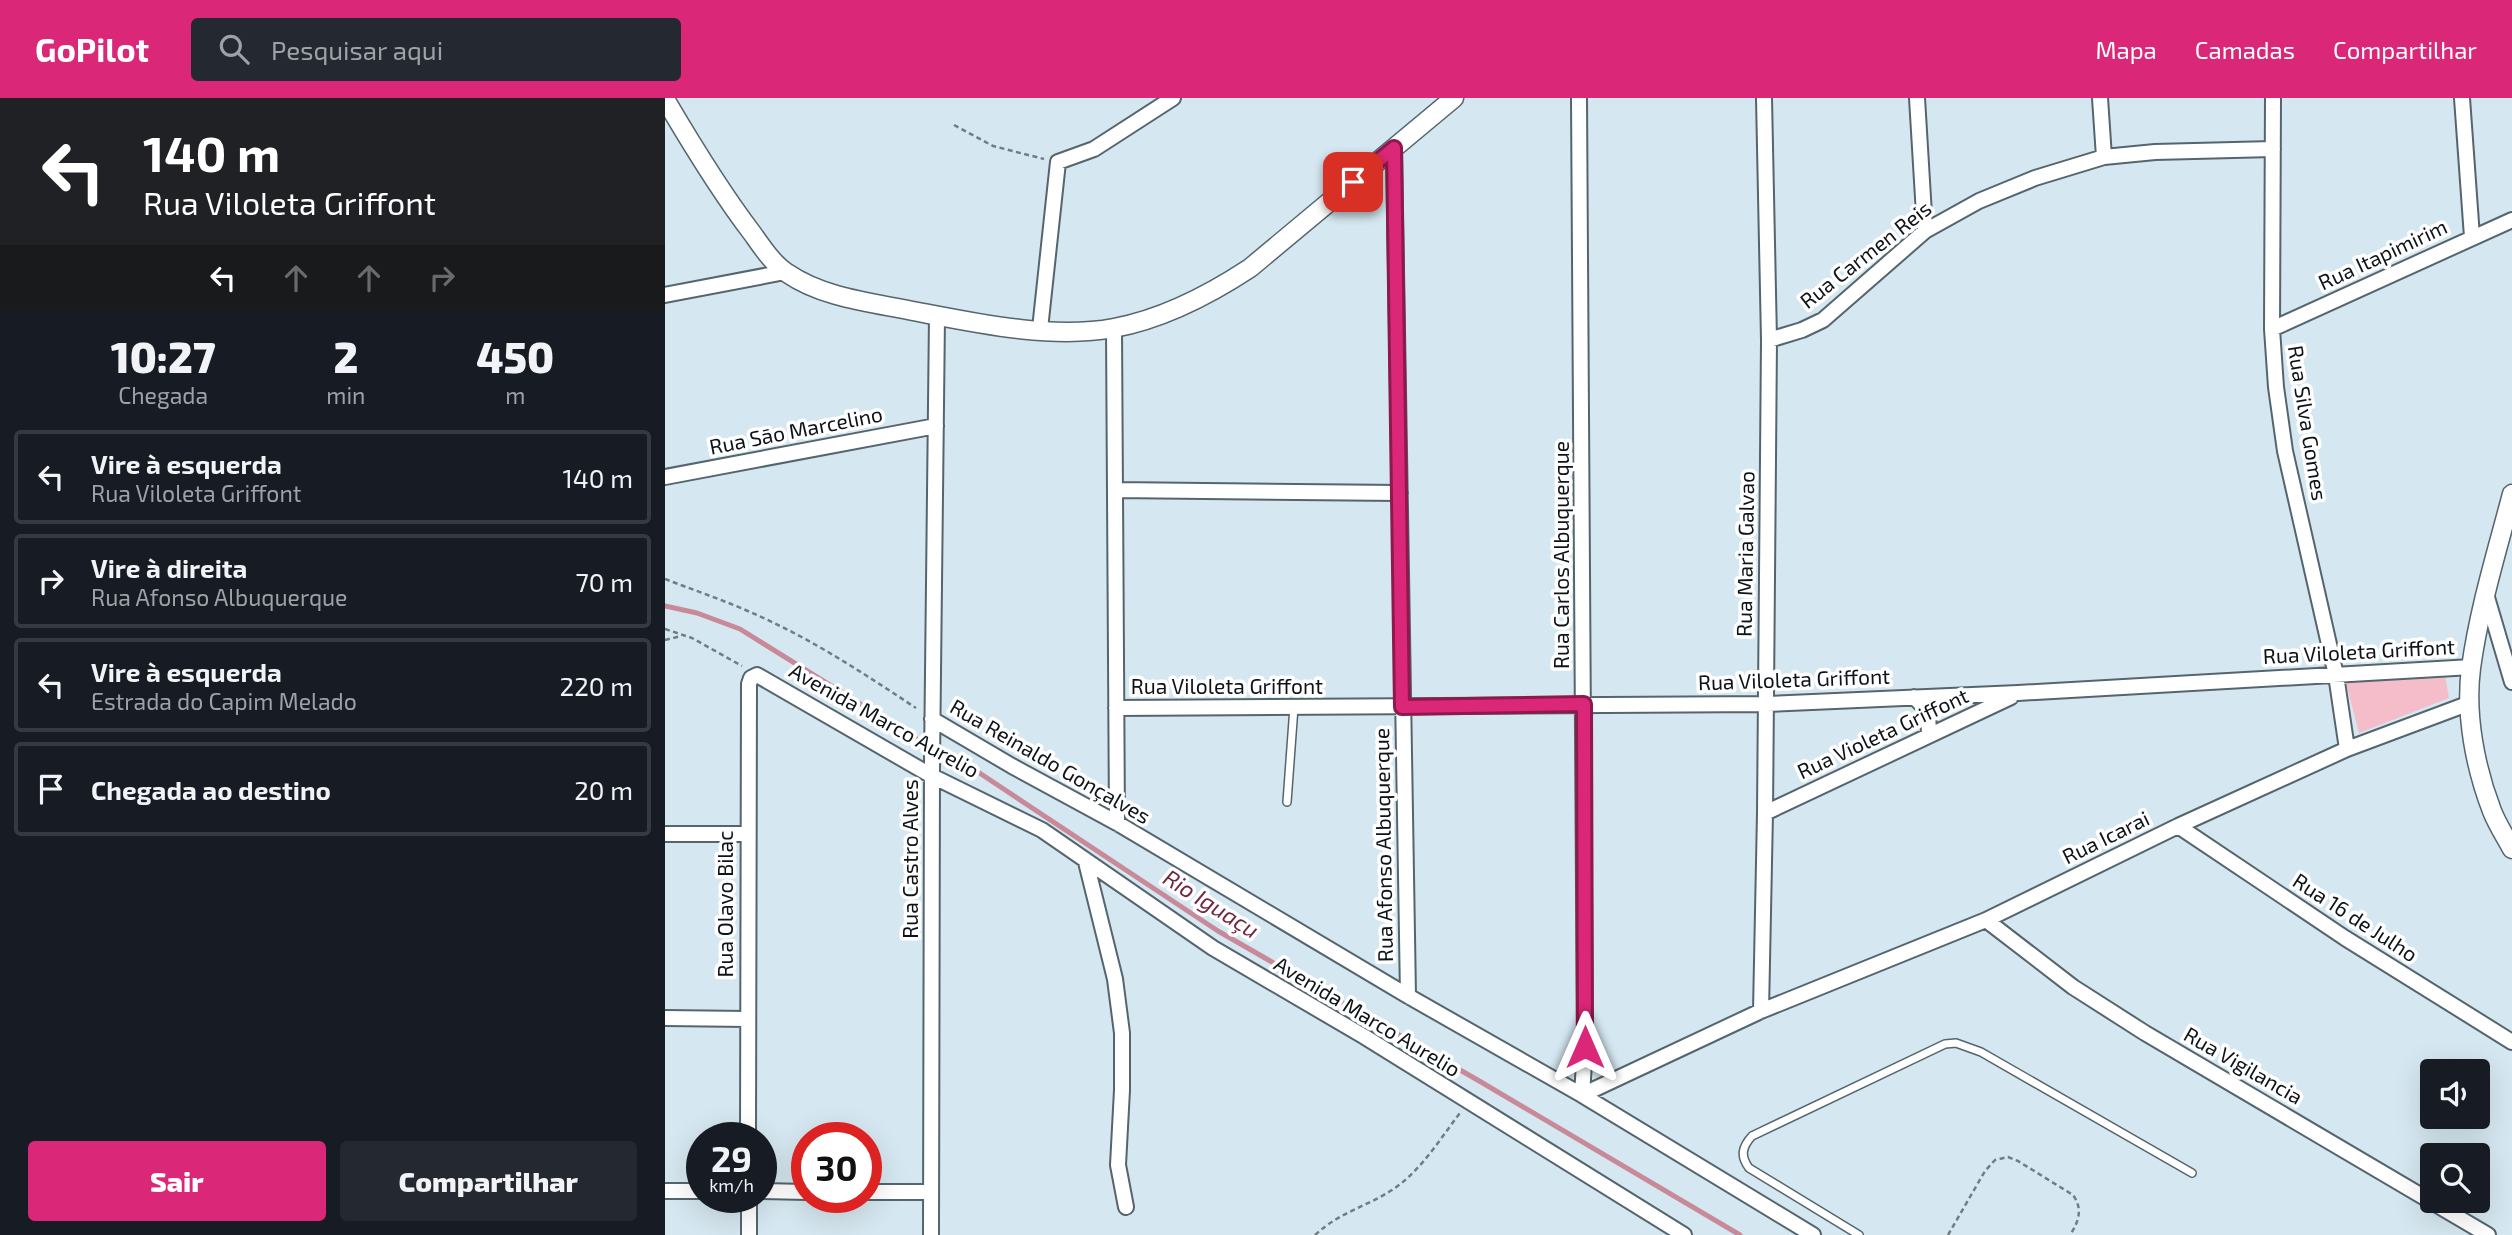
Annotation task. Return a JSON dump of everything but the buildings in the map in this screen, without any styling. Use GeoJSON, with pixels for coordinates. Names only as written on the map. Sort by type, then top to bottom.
{"type":"FeatureCollection","features":[{"type":"Feature","properties":{"kind":"street"},"geometry":{"type":"LineString","coordinates":[[1039,329],[1058,162],[1094,149],[1173,98]]}},
{"type":"Feature","properties":{"kind":"street"},"geometry":{"type":"LineString","coordinates":[[666,102],[739,215],[762,247],[785,272],[814,288],[850,299],[937,316],[1076,331],[1114,328],[1149,319],[1228,282],[1250,268],[1454,98]]}},
{"type":"Feature","properties":{"kind":"street","name":"Rua Carlos Albuquerque"},"geometry":{"type":"LineString","coordinates":[[1579,98],[1584,704],[1585,1047],[1582,1095]]}},
{"type":"Feature","properties":{"kind":"street","name":"Rua Maria Galvao"},"geometry":{"type":"LineString","coordinates":[[1761,1011],[1769,340],[1764,98]]}},
{"type":"Feature","properties":{"kind":"street"},"geometry":{"type":"LineString","coordinates":[[1917,98],[1925,231]]}},
{"type":"Feature","properties":{"kind":"street"},"geometry":{"type":"LineString","coordinates":[[2100,98],[2104,157]]}},
{"type":"Feature","properties":{"kind":"street","name":"Rua Silva Gomes"},"geometry":{"type":"LineString","coordinates":[[2273,98],[2272,329],[2276,387],[2285,451],[2336,674],[2347,749]]}},
{"type":"Feature","properties":{"kind":"street"},"geometry":{"type":"LineString","coordinates":[[2462,98],[2472,237]]}},
{"type":"Feature","properties":{"kind":"street","name":"Rua Afonso Albuquerque"},"geometry":{"type":"LineString","coordinates":[[1394,148],[1408,996]]}},
{"type":"Feature","properties":{"kind":"street","name":"Rua Carmen Reis"},"geometry":{"type":"LineString","coordinates":[[1769,340],[1803,330],[1823,320],[1925,231],[1979,201],[2035,178],[2104,157],[2155,152],[2273,149]]}},
{"type":"Feature","properties":{"kind":"street","name":"Rua Itapimirim"},"geometry":{"type":"LineString","coordinates":[[2272,329],[2512,220]]}},
{"type":"Feature","properties":{"kind":"street"},"geometry":{"type":"LineString","coordinates":[[665,295],[785,272]]}},
{"type":"Feature","properties":{"kind":"street","name":"Rua Castro Alves"},"geometry":{"type":"LineString","coordinates":[[931,1235],[932,724],[937,316]]}},
{"type":"Feature","properties":{"kind":"street"},"geometry":{"type":"LineString","coordinates":[[1114,328],[1117,823]]}},
{"type":"Feature","properties":{"kind":"street","name":"Rua Sāo Marcelino"},"geometry":{"type":"LineString","coordinates":[[665,477],[936,426]]}},
{"type":"Feature","properties":{"kind":"street"},"geometry":{"type":"LineString","coordinates":[[1115,490],[1400,493]]}},
{"type":"Feature","properties":{"kind":"street"},"geometry":{"type":"LineString","coordinates":[[2512,495],[2486,594],[2472,667],[2470,703],[2479,769],[2492,812],[2512,849]]}},
{"type":"Feature","properties":{"kind":"street"},"geometry":{"type":"LineString","coordinates":[[2486,594],[2512,682]]}},
{"type":"Feature","properties":{"kind":"street","name":"Rua Viloleta Griffont"},"geometry":{"type":"LineString","coordinates":[[1116,708],[1766,704],[2018,693],[2472,667]]}},
{"type":"Feature","properties":{"kind":"street","name":"Avenida Marco Aurelio"},"geometry":{"type":"LineString","coordinates":[[757,675],[1042,831],[1213,948],[1365,1037],[1684,1235]]}},
{"type":"Feature","properties":{"kind":"street","name":"Rua Olavo Bilac"},"geometry":{"type":"LineString","coordinates":[[748,1122],[749,684],[751,678],[757,675]]}},
{"type":"Feature","properties":{"kind":"street","name":"Rua Violeta Griffont"},"geometry":{"type":"LineString","coordinates":[[1765,813],[2018,693]]}},
{"type":"Feature","properties":{"kind":"street"},"geometry":{"type":"LineString","coordinates":[[1914,697],[1928,711],[1929,735]]}},
{"type":"Feature","properties":{"kind":"street","name":"Rua Icarai"},"geometry":{"type":"LineString","coordinates":[[1582,1095],[1761,1011],[1986,920],[2178,826],[2347,749],[2470,703]]}},
{"type":"Feature","properties":{"kind":"street","name":"Rua Reinaldo Gonçalves"},"geometry":{"type":"LineString","coordinates":[[932,724],[1117,823],[1408,996],[1582,1095],[1813,1235]]}},
{"type":"Feature","properties":{"kind":"street","name":"Rua 16 de Julho"},"geometry":{"type":"LineString","coordinates":[[2178,826],[2345,938],[2512,1042]]}},
{"type":"Feature","properties":{"kind":"street"},"geometry":{"type":"LineString","coordinates":[[665,834],[747,834]]}},
{"type":"Feature","properties":{"kind":"street"},"geometry":{"type":"LineString","coordinates":[[1086,862],[1115,979],[1122,1033],[1118,1165],[1126,1207]]}},
{"type":"Feature","properties":{"kind":"street","name":"Rua Vigilancia"},"geometry":{"type":"LineString","coordinates":[[1986,920],[2073,987],[2135,1027],[2488,1235]]}},
{"type":"Feature","properties":{"kind":"street"},"geometry":{"type":"LineString","coordinates":[[665,1018],[747,1018]]}},
{"type":"Feature","properties":{"kind":"street"},"geometry":{"type":"LineString","coordinates":[[665,1191],[686,1191]]}},
{"type":"Feature","properties":{"kind":"street"},"geometry":{"type":"LineString","coordinates":[[882,1192],[930,1192]]}},
{"type":"Feature","properties":{"kind":"street"},"geometry":{"type":"LineString","coordinates":[[749,1213],[749,1235]]}},
{"type":"Feature","properties":{"kind":"lane"},"geometry":{"type":"LineString","coordinates":[[1287,802],[1294,707]]}},
{"type":"Feature","properties":{"kind":"lane"},"geometry":{"type":"LineString","coordinates":[[1859,1235],[1749,1168],[1742,1152],[1745,1143],[1752,1136],[1945,1044],[1956,1043],[1980,1052],[2192,1173]]}},
{"type":"Feature","properties":{"kind":"path"},"geometry":{"type":"LineString","coordinates":[[954,125],[993,146],[1058,162]]}},
{"type":"Feature","properties":{"kind":"path","name":"Rua Reinaldo Gonçalves"},"geometry":{"type":"LineString","coordinates":[[665,579],[760,617],[799,637],[849,665],[932,724]]}},
{"type":"Feature","properties":{"kind":"path","name":"Avenida Marco Aurelio"},"geometry":{"type":"LineString","coordinates":[[665,629],[684,635],[757,675]]}},
{"type":"Feature","properties":{"kind":"path"},"geometry":{"type":"LineString","coordinates":[[665,639],[684,635]]}},
{"type":"Feature","properties":{"kind":"path"},"geometry":{"type":"LineString","coordinates":[[1315,1235],[1346,1212],[1392,1190],[1410,1177],[1468,1103]]}},
{"type":"Feature","properties":{"kind":"path"},"geometry":{"type":"LineString","coordinates":[[1948,1235],[1985,1171],[1995,1160],[2008,1157],[2073,1195],[2079,1204],[2079,1214],[2070,1235]]}},
{"type":"Feature","properties":{"kind":"shaded area"},"geometry":{"type":"Polygon","coordinates":[[[2445,675],[2449,698],[2359,733],[2346,683],[2445,675]]]}},
{"type":"Feature","properties":{"kind":"waterway","name":"Rio Iguaçu"},"geometry":{"type":"LineString","coordinates":[[665,606],[697,613],[740,629],[920,741],[969,766],[1218,931],[1740,1235]]}},
{"type":"Feature","properties":{"kind":"route"},"geometry":{"type":"LineString","coordinates":[[1353,182],[1394,148],[1402,707],[1584,704],[1585,1047]]}}]}
